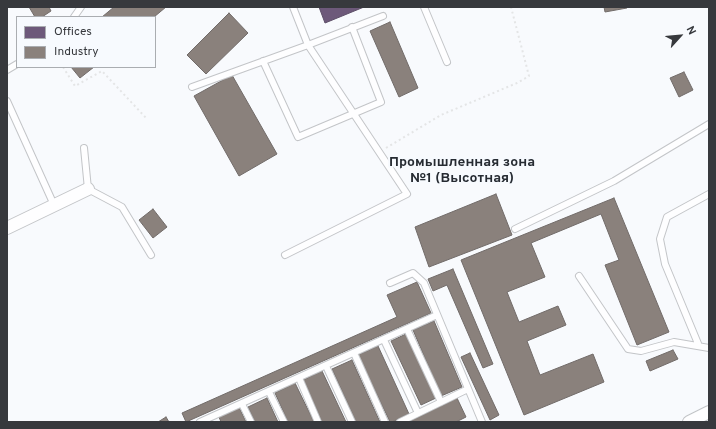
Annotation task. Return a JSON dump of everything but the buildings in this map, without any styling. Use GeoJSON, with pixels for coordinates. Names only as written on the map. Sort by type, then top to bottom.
{"type":"FeatureCollection","features":[{"type":"Feature","properties":{"kind":"street"},"geometry":{"type":"LineString","coordinates":[[7,228],[88,189]]}},
{"type":"Feature","properties":{"kind":"street"},"geometry":{"type":"LineString","coordinates":[[689,422],[709,412]]}},
{"type":"Feature","properties":{"kind":"lane"},"geometry":{"type":"LineString","coordinates":[[75,16],[81,7]]}},
{"type":"Feature","properties":{"kind":"lane"},"geometry":{"type":"LineString","coordinates":[[284,256],[407,194],[308,44],[293,7]]}},
{"type":"Feature","properties":{"kind":"lane"},"geometry":{"type":"LineString","coordinates":[[424,7],[447,62]]}},
{"type":"Feature","properties":{"kind":"lane"},"geometry":{"type":"LineString","coordinates":[[192,87],[383,16]]}},
{"type":"Feature","properties":{"kind":"lane"},"geometry":{"type":"LineString","coordinates":[[263,61],[298,136],[381,102],[352,27]]}},
{"type":"Feature","properties":{"kind":"lane"},"geometry":{"type":"LineString","coordinates":[[7,70],[16,65]]}},
{"type":"Feature","properties":{"kind":"lane"},"geometry":{"type":"LineString","coordinates":[[7,101],[54,205]]}},
{"type":"Feature","properties":{"kind":"lane"},"geometry":{"type":"LineString","coordinates":[[515,229],[614,180],[709,124]]}},
{"type":"Feature","properties":{"kind":"lane"},"geometry":{"type":"LineString","coordinates":[[84,148],[88,189],[122,207],[151,256]]}},
{"type":"Feature","properties":{"kind":"lane"},"geometry":{"type":"LineString","coordinates":[[699,346],[664,264],[660,239],[667,217],[709,194]]}},
{"type":"Feature","properties":{"kind":"lane"},"geometry":{"type":"LineString","coordinates":[[390,283],[413,273],[424,283],[482,422]]}},
{"type":"Feature","properties":{"kind":"lane"},"geometry":{"type":"LineString","coordinates":[[579,276],[628,349],[640,351],[674,342],[709,348]]}},
{"type":"Feature","properties":{"kind":"lane"},"geometry":{"type":"LineString","coordinates":[[200,422],[216,419],[242,404],[437,316]]}},
{"type":"Feature","properties":{"kind":"lane"},"geometry":{"type":"LineString","coordinates":[[407,329],[441,402]]}},
{"type":"Feature","properties":{"kind":"lane"},"geometry":{"type":"LineString","coordinates":[[384,340],[418,413]]}},
{"type":"Feature","properties":{"kind":"lane"},"geometry":{"type":"LineString","coordinates":[[354,353],[385,422]]}},
{"type":"Feature","properties":{"kind":"lane"},"geometry":{"type":"LineString","coordinates":[[326,366],[352,422]]}},
{"type":"Feature","properties":{"kind":"lane"},"geometry":{"type":"LineString","coordinates":[[299,378],[318,422]]}},
{"type":"Feature","properties":{"kind":"lane"},"geometry":{"type":"LineString","coordinates":[[400,422],[468,389]]}},
{"type":"Feature","properties":{"kind":"lane"},"geometry":{"type":"LineString","coordinates":[[269,392],[284,422]]}},
{"type":"Feature","properties":{"kind":"lane"},"geometry":{"type":"LineString","coordinates":[[242,404],[251,422]]}},
{"type":"Feature","properties":{"kind":"path"},"geometry":{"type":"LineString","coordinates":[[380,152],[441,115],[530,76],[511,7]]}},
{"type":"Feature","properties":{"kind":"path"},"geometry":{"type":"LineString","coordinates":[[64,68],[75,86],[102,71],[147,119]]}},
{"type":"Feature","properties":{"kind":"district","name":"Промышленная зона №1 (Высотная)"},"geometry":{"type":"Point","coordinates":[462,172]}}]}
